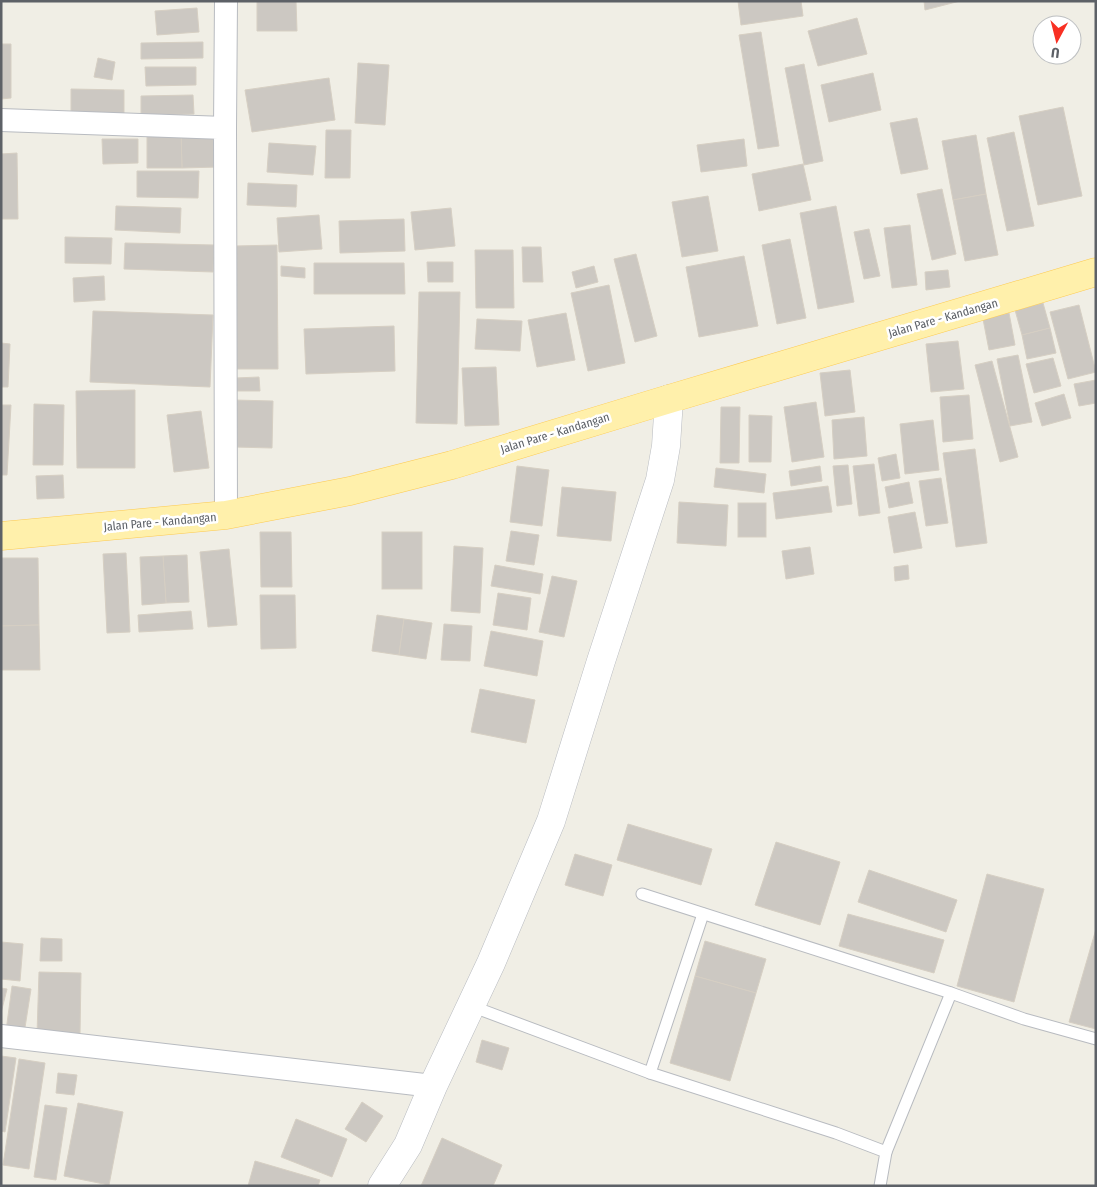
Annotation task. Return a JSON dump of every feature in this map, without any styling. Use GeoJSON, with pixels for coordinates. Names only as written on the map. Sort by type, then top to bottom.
{"type":"FeatureCollection","features":[{"type":"Feature","properties":{"kind":"main road","name":"Jalan Pare - Kandangan"},"geometry":{"type":"LineString","coordinates":[[1,536],[226,516],[350,491],[443,467],[1096,272]]}},
{"type":"Feature","properties":{"kind":"street"},"geometry":{"type":"LineString","coordinates":[[226,1],[226,516]]}},
{"type":"Feature","properties":{"kind":"street"},"geometry":{"type":"LineString","coordinates":[[1,120],[225,128]]}},
{"type":"Feature","properties":{"kind":"street"},"geometry":{"type":"LineString","coordinates":[[382,1186],[408,1145],[433,1086],[492,963],[551,822],[660,480],[666,446],[669,399]]}},
{"type":"Feature","properties":{"kind":"street"},"geometry":{"type":"LineString","coordinates":[[1,1036],[433,1086]]}},
{"type":"Feature","properties":{"kind":"lane"},"geometry":{"type":"LineString","coordinates":[[642,894],[951,993],[1024,1019],[1096,1039]]}},
{"type":"Feature","properties":{"kind":"lane"},"geometry":{"type":"LineString","coordinates":[[650,1073],[703,914]]}},
{"type":"Feature","properties":{"kind":"lane"},"geometry":{"type":"LineString","coordinates":[[880,1186],[886,1152],[951,993]]}},
{"type":"Feature","properties":{"kind":"lane"},"geometry":{"type":"LineString","coordinates":[[471,1006],[650,1073],[836,1133],[886,1152]]}},
{"type":"Feature","properties":{"kind":"building"},"geometry":{"type":"Polygon","coordinates":[[[257,1],[296,1],[297,31],[257,31],[257,1]]]}},
{"type":"Feature","properties":{"kind":"building"},"geometry":{"type":"Polygon","coordinates":[[[738,1],[801,1],[803,16],[741,25],[738,1]]]}},
{"type":"Feature","properties":{"kind":"building"},"geometry":{"type":"Polygon","coordinates":[[[924,1],[960,1],[925,10],[924,1]]]}},
{"type":"Feature","properties":{"kind":"building"},"geometry":{"type":"Polygon","coordinates":[[[197,8],[199,32],[157,35],[155,11],[197,8]]]}},
{"type":"Feature","properties":{"kind":"building"},"geometry":{"type":"Polygon","coordinates":[[[857,18],[867,54],[818,66],[808,31],[857,18]]]}},
{"type":"Feature","properties":{"kind":"building"},"geometry":{"type":"Polygon","coordinates":[[[761,32],[779,146],[758,149],[739,35],[761,32]]]}},
{"type":"Feature","properties":{"kind":"building"},"geometry":{"type":"Polygon","coordinates":[[[203,42],[203,58],[141,59],[141,43],[203,42]]]}},
{"type":"Feature","properties":{"kind":"building"},"geometry":{"type":"Polygon","coordinates":[[[1,44],[11,44],[11,98],[1,99],[1,44]]]}},
{"type":"Feature","properties":{"kind":"building"},"geometry":{"type":"Polygon","coordinates":[[[98,58],[115,62],[112,80],[94,77],[98,58]]]}},
{"type":"Feature","properties":{"kind":"building"},"geometry":{"type":"Polygon","coordinates":[[[358,63],[389,65],[385,125],[355,123],[358,63]]]}},
{"type":"Feature","properties":{"kind":"building"},"geometry":{"type":"Polygon","coordinates":[[[804,64],[823,161],[804,165],[785,68],[804,64]]]}},
{"type":"Feature","properties":{"kind":"building"},"geometry":{"type":"Polygon","coordinates":[[[145,67],[196,67],[196,85],[146,86],[145,67]]]}},
{"type":"Feature","properties":{"kind":"building"},"geometry":{"type":"Polygon","coordinates":[[[873,73],[881,110],[829,122],[821,85],[873,73]]]}},
{"type":"Feature","properties":{"kind":"building"},"geometry":{"type":"Polygon","coordinates":[[[329,78],[335,120],[252,132],[245,90],[329,78]]]}},
{"type":"Feature","properties":{"kind":"building"},"geometry":{"type":"Polygon","coordinates":[[[71,89],[124,90],[124,114],[71,113],[71,89]]]}},
{"type":"Feature","properties":{"kind":"building"},"geometry":{"type":"Polygon","coordinates":[[[193,95],[194,114],[141,115],[141,96],[193,95]]]}},
{"type":"Feature","properties":{"kind":"building"},"geometry":{"type":"Polygon","coordinates":[[[1063,107],[1082,196],[1038,205],[1019,116],[1063,107]]]}},
{"type":"Feature","properties":{"kind":"building"},"geometry":{"type":"Polygon","coordinates":[[[917,118],[928,169],[901,174],[890,123],[917,118]]]}},
{"type":"Feature","properties":{"kind":"building"},"geometry":{"type":"Polygon","coordinates":[[[326,130],[351,130],[350,178],[325,178],[326,130]]]}},
{"type":"Feature","properties":{"kind":"building"},"geometry":{"type":"Polygon","coordinates":[[[218,131],[218,167],[182,168],[181,132],[218,131]]]}},
{"type":"Feature","properties":{"kind":"building"},"geometry":{"type":"Polygon","coordinates":[[[147,132],[181,132],[182,168],[147,168],[147,132]]]}},
{"type":"Feature","properties":{"kind":"building"},"geometry":{"type":"Polygon","coordinates":[[[1014,132],[1034,226],[1007,231],[987,138],[1014,132]]]}},
{"type":"Feature","properties":{"kind":"building"},"geometry":{"type":"Polygon","coordinates":[[[976,135],[986,194],[953,200],[942,141],[976,135]]]}},
{"type":"Feature","properties":{"kind":"building"},"geometry":{"type":"Polygon","coordinates":[[[102,139],[138,139],[138,163],[103,164],[102,139]]]}},
{"type":"Feature","properties":{"kind":"building"},"geometry":{"type":"Polygon","coordinates":[[[744,139],[747,166],[701,172],[697,145],[744,139]]]}},
{"type":"Feature","properties":{"kind":"building"},"geometry":{"type":"Polygon","coordinates":[[[269,143],[316,146],[313,175],[267,172],[269,143]]]}},
{"type":"Feature","properties":{"kind":"building"},"geometry":{"type":"Polygon","coordinates":[[[17,153],[18,219],[1,219],[1,154],[17,153]]]}},
{"type":"Feature","properties":{"kind":"building"},"geometry":{"type":"Polygon","coordinates":[[[803,164],[811,200],[759,211],[752,174],[803,164]]]}},
{"type":"Feature","properties":{"kind":"building"},"geometry":{"type":"Polygon","coordinates":[[[137,171],[199,171],[198,198],[137,197],[137,171]]]}},
{"type":"Feature","properties":{"kind":"building"},"geometry":{"type":"Polygon","coordinates":[[[248,183],[297,185],[296,207],[247,205],[248,183]]]}},
{"type":"Feature","properties":{"kind":"building"},"geometry":{"type":"Polygon","coordinates":[[[942,189],[956,254],[932,260],[917,194],[942,189]]]}},
{"type":"Feature","properties":{"kind":"building"},"geometry":{"type":"Polygon","coordinates":[[[986,194],[998,255],[965,261],[953,200],[986,194]]]}},
{"type":"Feature","properties":{"kind":"building"},"geometry":{"type":"Polygon","coordinates":[[[708,196],[718,251],[682,257],[672,202],[708,196]]]}},
{"type":"Feature","properties":{"kind":"building"},"geometry":{"type":"Polygon","coordinates":[[[116,206],[181,208],[180,233],[115,230],[116,206]]]}},
{"type":"Feature","properties":{"kind":"building"},"geometry":{"type":"Polygon","coordinates":[[[836,206],[854,302],[818,309],[800,213],[836,206]]]}},
{"type":"Feature","properties":{"kind":"building"},"geometry":{"type":"Polygon","coordinates":[[[451,208],[455,246],[415,250],[411,212],[451,208]]]}},
{"type":"Feature","properties":{"kind":"building"},"geometry":{"type":"Polygon","coordinates":[[[319,215],[322,249],[279,252],[277,218],[319,215]]]}},
{"type":"Feature","properties":{"kind":"building"},"geometry":{"type":"Polygon","coordinates":[[[404,219],[405,251],[340,253],[339,221],[404,219]]]}},
{"type":"Feature","properties":{"kind":"building"},"geometry":{"type":"Polygon","coordinates":[[[910,225],[917,285],[892,288],[884,228],[910,225]]]}},
{"type":"Feature","properties":{"kind":"building"},"geometry":{"type":"Polygon","coordinates":[[[869,229],[880,276],[864,279],[854,232],[869,229]]]}},
{"type":"Feature","properties":{"kind":"building"},"geometry":{"type":"Polygon","coordinates":[[[65,237],[112,238],[111,264],[65,263],[65,237]]]}},
{"type":"Feature","properties":{"kind":"building"},"geometry":{"type":"Polygon","coordinates":[[[790,239],[806,318],[777,324],[762,245],[790,239]]]}},
{"type":"Feature","properties":{"kind":"building"},"geometry":{"type":"Polygon","coordinates":[[[125,243],[214,245],[213,272],[124,269],[125,243]]]}},
{"type":"Feature","properties":{"kind":"building"},"geometry":{"type":"Polygon","coordinates":[[[277,245],[278,369],[236,369],[235,246],[277,245]]]}},
{"type":"Feature","properties":{"kind":"building"},"geometry":{"type":"Polygon","coordinates":[[[522,247],[541,247],[543,282],[523,282],[522,247]]]}},
{"type":"Feature","properties":{"kind":"building"},"geometry":{"type":"Polygon","coordinates":[[[475,250],[513,250],[514,308],[476,308],[475,250]]]}},
{"type":"Feature","properties":{"kind":"building"},"geometry":{"type":"Polygon","coordinates":[[[636,254],[657,336],[635,342],[614,259],[636,254]]]}},
{"type":"Feature","properties":{"kind":"building"},"geometry":{"type":"Polygon","coordinates":[[[744,256],[758,326],[699,337],[686,267],[744,256]]]}},
{"type":"Feature","properties":{"kind":"building"},"geometry":{"type":"Polygon","coordinates":[[[427,262],[453,262],[453,282],[428,282],[427,262]]]}},
{"type":"Feature","properties":{"kind":"building"},"geometry":{"type":"Polygon","coordinates":[[[314,263],[404,263],[405,294],[314,294],[314,263]]]}},
{"type":"Feature","properties":{"kind":"building"},"geometry":{"type":"Polygon","coordinates":[[[281,266],[305,268],[305,278],[281,276],[281,266]]]}},
{"type":"Feature","properties":{"kind":"building"},"geometry":{"type":"Polygon","coordinates":[[[594,266],[598,282],[576,288],[572,272],[594,266]]]}},
{"type":"Feature","properties":{"kind":"building"},"geometry":{"type":"Polygon","coordinates":[[[948,270],[950,287],[926,290],[925,272],[948,270]]]}},
{"type":"Feature","properties":{"kind":"building"},"geometry":{"type":"Polygon","coordinates":[[[104,276],[105,300],[74,302],[73,278],[104,276]]]}},
{"type":"Feature","properties":{"kind":"building"},"geometry":{"type":"Polygon","coordinates":[[[609,285],[625,363],[588,371],[571,293],[609,285]]]}},
{"type":"Feature","properties":{"kind":"building"},"geometry":{"type":"Polygon","coordinates":[[[419,292],[460,292],[457,424],[416,423],[419,292]]]}},
{"type":"Feature","properties":{"kind":"building"},"geometry":{"type":"Polygon","coordinates":[[[1043,303],[1050,328],[1022,335],[1015,310],[1043,303]]]}},
{"type":"Feature","properties":{"kind":"building"},"geometry":{"type":"Polygon","coordinates":[[[1079,305],[1096,372],[1068,379],[1050,312],[1079,305]]]}},
{"type":"Feature","properties":{"kind":"building"},"geometry":{"type":"Polygon","coordinates":[[[93,311],[213,315],[210,387],[90,382],[93,311]]]}},
{"type":"Feature","properties":{"kind":"building"},"geometry":{"type":"Polygon","coordinates":[[[566,313],[575,360],[537,367],[528,320],[566,313]]]}},
{"type":"Feature","properties":{"kind":"building"},"geometry":{"type":"Polygon","coordinates":[[[1009,313],[1015,345],[989,350],[983,319],[1009,313]]]}},
{"type":"Feature","properties":{"kind":"building"},"geometry":{"type":"Polygon","coordinates":[[[477,319],[522,321],[520,351],[475,349],[477,319]]]}},
{"type":"Feature","properties":{"kind":"building"},"geometry":{"type":"Polygon","coordinates":[[[394,326],[395,371],[306,374],[304,329],[394,326]]]}},
{"type":"Feature","properties":{"kind":"building"},"geometry":{"type":"Polygon","coordinates":[[[1050,328],[1056,353],[1027,359],[1022,335],[1050,328]]]}},
{"type":"Feature","properties":{"kind":"building"},"geometry":{"type":"Polygon","coordinates":[[[958,341],[964,389],[931,392],[926,344],[958,341]]]}},
{"type":"Feature","properties":{"kind":"building"},"geometry":{"type":"Polygon","coordinates":[[[1,343],[10,344],[8,387],[1,387],[1,343]]]}},
{"type":"Feature","properties":{"kind":"building"},"geometry":{"type":"Polygon","coordinates":[[[1018,355],[1032,422],[1010,426],[997,359],[1018,355]]]}},
{"type":"Feature","properties":{"kind":"building"},"geometry":{"type":"Polygon","coordinates":[[[1053,358],[1061,386],[1034,393],[1026,364],[1053,358]]]}},
{"type":"Feature","properties":{"kind":"building"},"geometry":{"type":"Polygon","coordinates":[[[992,361],[1018,457],[1000,462],[975,365],[992,361]]]}},
{"type":"Feature","properties":{"kind":"building"},"geometry":{"type":"Polygon","coordinates":[[[496,367],[499,425],[465,426],[462,368],[496,367]]]}},
{"type":"Feature","properties":{"kind":"building"},"geometry":{"type":"Polygon","coordinates":[[[850,370],[855,412],[825,416],[820,373],[850,370]]]}},
{"type":"Feature","properties":{"kind":"building"},"geometry":{"type":"Polygon","coordinates":[[[259,377],[260,391],[235,391],[235,378],[259,377]]]}},
{"type":"Feature","properties":{"kind":"building"},"geometry":{"type":"Polygon","coordinates":[[[1096,380],[1096,403],[1079,406],[1074,384],[1096,380]]]}},
{"type":"Feature","properties":{"kind":"building"},"geometry":{"type":"Polygon","coordinates":[[[135,390],[135,468],[77,468],[76,391],[135,390]]]}},
{"type":"Feature","properties":{"kind":"building"},"geometry":{"type":"Polygon","coordinates":[[[1064,394],[1071,418],[1042,426],[1035,403],[1064,394]]]}},
{"type":"Feature","properties":{"kind":"building"},"geometry":{"type":"Polygon","coordinates":[[[969,395],[973,439],[943,442],[940,397],[969,395]]]}},
{"type":"Feature","properties":{"kind":"building"},"geometry":{"type":"Polygon","coordinates":[[[235,400],[273,401],[272,448],[234,447],[235,400]]]}},
{"type":"Feature","properties":{"kind":"building"},"geometry":{"type":"Polygon","coordinates":[[[816,402],[824,457],[792,462],[784,407],[816,402]]]}},
{"type":"Feature","properties":{"kind":"building"},"geometry":{"type":"Polygon","coordinates":[[[34,404],[64,405],[63,465],[33,465],[34,404]]]}},
{"type":"Feature","properties":{"kind":"building"},"geometry":{"type":"Polygon","coordinates":[[[1,405],[11,405],[7,475],[1,475],[1,405]]]}},
{"type":"Feature","properties":{"kind":"building"},"geometry":{"type":"Polygon","coordinates":[[[721,407],[740,407],[739,463],[720,463],[721,407]]]}},
{"type":"Feature","properties":{"kind":"building"},"geometry":{"type":"Polygon","coordinates":[[[201,411],[209,468],[174,472],[167,415],[201,411]]]}},
{"type":"Feature","properties":{"kind":"building"},"geometry":{"type":"Polygon","coordinates":[[[749,415],[772,416],[771,462],[749,462],[749,415]]]}},
{"type":"Feature","properties":{"kind":"building"},"geometry":{"type":"Polygon","coordinates":[[[864,417],[867,456],[834,459],[832,420],[864,417]]]}},
{"type":"Feature","properties":{"kind":"building"},"geometry":{"type":"Polygon","coordinates":[[[933,420],[939,470],[905,474],[900,424],[933,420]]]}},
{"type":"Feature","properties":{"kind":"building"},"geometry":{"type":"Polygon","coordinates":[[[975,449],[987,543],[956,547],[943,453],[975,449]]]}},
{"type":"Feature","properties":{"kind":"building"},"geometry":{"type":"Polygon","coordinates":[[[896,454],[900,478],[882,481],[878,458],[896,454]]]}},
{"type":"Feature","properties":{"kind":"building"},"geometry":{"type":"Polygon","coordinates":[[[874,464],[880,513],[859,516],[853,466],[874,464]]]}},
{"type":"Feature","properties":{"kind":"building"},"geometry":{"type":"Polygon","coordinates":[[[848,465],[852,504],[837,506],[833,466],[848,465]]]}},
{"type":"Feature","properties":{"kind":"building"},"geometry":{"type":"Polygon","coordinates":[[[517,466],[549,470],[542,526],[510,522],[517,466]]]}},
{"type":"Feature","properties":{"kind":"building"},"geometry":{"type":"Polygon","coordinates":[[[820,466],[822,481],[791,486],[789,471],[820,466]]]}},
{"type":"Feature","properties":{"kind":"building"},"geometry":{"type":"Polygon","coordinates":[[[716,468],[766,474],[764,493],[714,487],[716,468]]]}},
{"type":"Feature","properties":{"kind":"building"},"geometry":{"type":"Polygon","coordinates":[[[63,475],[64,498],[37,499],[36,476],[63,475]]]}},
{"type":"Feature","properties":{"kind":"building"},"geometry":{"type":"Polygon","coordinates":[[[941,478],[948,523],[926,526],[919,481],[941,478]]]}},
{"type":"Feature","properties":{"kind":"building"},"geometry":{"type":"Polygon","coordinates":[[[909,482],[913,503],[889,508],[885,487],[909,482]]]}},
{"type":"Feature","properties":{"kind":"building"},"geometry":{"type":"Polygon","coordinates":[[[828,486],[832,512],[776,519],[773,493],[828,486]]]}},
{"type":"Feature","properties":{"kind":"building"},"geometry":{"type":"Polygon","coordinates":[[[562,487],[616,492],[611,541],[557,536],[562,487]]]}},
{"type":"Feature","properties":{"kind":"building"},"geometry":{"type":"Polygon","coordinates":[[[679,502],[728,505],[726,546],[677,543],[679,502]]]}},
{"type":"Feature","properties":{"kind":"building"},"geometry":{"type":"Polygon","coordinates":[[[738,503],[766,503],[766,537],[738,537],[738,503]]]}},
{"type":"Feature","properties":{"kind":"building"},"geometry":{"type":"Polygon","coordinates":[[[915,512],[922,548],[894,553],[888,517],[915,512]]]}},
{"type":"Feature","properties":{"kind":"building"},"geometry":{"type":"Polygon","coordinates":[[[511,531],[539,535],[534,565],[506,561],[511,531]]]}},
{"type":"Feature","properties":{"kind":"building"},"geometry":{"type":"Polygon","coordinates":[[[260,532],[291,532],[292,587],[261,587],[260,532]]]}},
{"type":"Feature","properties":{"kind":"building"},"geometry":{"type":"Polygon","coordinates":[[[382,532],[422,532],[422,589],[382,589],[382,532]]]}},
{"type":"Feature","properties":{"kind":"building"},"geometry":{"type":"Polygon","coordinates":[[[454,546],[483,548],[480,613],[451,611],[454,546]]]}},
{"type":"Feature","properties":{"kind":"building"},"geometry":{"type":"Polygon","coordinates":[[[810,547],[814,574],[786,579],[782,551],[810,547]]]}},
{"type":"Feature","properties":{"kind":"building"},"geometry":{"type":"Polygon","coordinates":[[[229,549],[237,625],[208,627],[200,552],[229,549]]]}},
{"type":"Feature","properties":{"kind":"building"},"geometry":{"type":"Polygon","coordinates":[[[126,553],[130,632],[107,633],[103,554],[126,553]]]}},
{"type":"Feature","properties":{"kind":"building"},"geometry":{"type":"Polygon","coordinates":[[[187,555],[189,602],[166,603],[163,556],[187,555]]]}},
{"type":"Feature","properties":{"kind":"building"},"geometry":{"type":"Polygon","coordinates":[[[163,556],[166,603],[142,605],[140,557],[163,556]]]}},
{"type":"Feature","properties":{"kind":"building"},"geometry":{"type":"Polygon","coordinates":[[[1,558],[38,558],[39,625],[1,626],[1,558]]]}},
{"type":"Feature","properties":{"kind":"building"},"geometry":{"type":"Polygon","coordinates":[[[495,565],[543,574],[540,594],[491,586],[495,565]]]}},
{"type":"Feature","properties":{"kind":"building"},"geometry":{"type":"Polygon","coordinates":[[[908,565],[909,579],[895,581],[894,567],[908,565]]]}},
{"type":"Feature","properties":{"kind":"building"},"geometry":{"type":"Polygon","coordinates":[[[552,576],[577,581],[564,637],[539,632],[552,576]]]}},
{"type":"Feature","properties":{"kind":"building"},"geometry":{"type":"Polygon","coordinates":[[[498,593],[531,598],[527,630],[493,625],[498,593]]]}},
{"type":"Feature","properties":{"kind":"building"},"geometry":{"type":"Polygon","coordinates":[[[260,595],[295,595],[296,648],[261,649],[260,595]]]}},
{"type":"Feature","properties":{"kind":"building"},"geometry":{"type":"Polygon","coordinates":[[[191,611],[193,629],[139,632],[138,615],[191,611]]]}},
{"type":"Feature","properties":{"kind":"building"},"geometry":{"type":"Polygon","coordinates":[[[377,615],[404,619],[399,655],[372,651],[377,615]]]}},
{"type":"Feature","properties":{"kind":"building"},"geometry":{"type":"Polygon","coordinates":[[[404,619],[432,623],[426,659],[399,655],[404,619]]]}},
{"type":"Feature","properties":{"kind":"building"},"geometry":{"type":"Polygon","coordinates":[[[444,624],[472,626],[470,661],[441,660],[444,624]]]}},
{"type":"Feature","properties":{"kind":"building"},"geometry":{"type":"Polygon","coordinates":[[[39,625],[40,670],[1,670],[1,626],[39,625]]]}},
{"type":"Feature","properties":{"kind":"building"},"geometry":{"type":"Polygon","coordinates":[[[491,631],[543,641],[537,676],[484,666],[491,631]]]}},
{"type":"Feature","properties":{"kind":"building"},"geometry":{"type":"Polygon","coordinates":[[[480,689],[535,700],[526,743],[471,732],[480,689]]]}},
{"type":"Feature","properties":{"kind":"building"},"geometry":{"type":"Polygon","coordinates":[[[628,824],[712,849],[701,885],[617,860],[628,824]]]}},
{"type":"Feature","properties":{"kind":"building"},"geometry":{"type":"Polygon","coordinates":[[[776,842],[840,862],[820,925],[755,905],[776,842]]]}},
{"type":"Feature","properties":{"kind":"building"},"geometry":{"type":"Polygon","coordinates":[[[575,854],[612,865],[603,896],[565,885],[575,854]]]}},
{"type":"Feature","properties":{"kind":"building"},"geometry":{"type":"Polygon","coordinates":[[[869,870],[957,900],[946,932],[858,902],[869,870]]]}},
{"type":"Feature","properties":{"kind":"building"},"geometry":{"type":"Polygon","coordinates":[[[987,874],[1044,889],[1014,1002],[957,986],[987,874]]]}},
{"type":"Feature","properties":{"kind":"building"},"geometry":{"type":"Polygon","coordinates":[[[848,914],[944,940],[934,973],[839,946],[848,914]]]}},
{"type":"Feature","properties":{"kind":"building"},"geometry":{"type":"Polygon","coordinates":[[[1096,929],[1096,1029],[1069,1022],[1096,929]]]}},
{"type":"Feature","properties":{"kind":"building"},"geometry":{"type":"Polygon","coordinates":[[[41,938],[62,939],[62,961],[40,961],[41,938]]]}},
{"type":"Feature","properties":{"kind":"building"},"geometry":{"type":"Polygon","coordinates":[[[705,941],[766,959],[756,993],[695,976],[705,941]]]}},
{"type":"Feature","properties":{"kind":"building"},"geometry":{"type":"Polygon","coordinates":[[[1,942],[23,944],[20,981],[1,979],[1,942]]]}},
{"type":"Feature","properties":{"kind":"building"},"geometry":{"type":"Polygon","coordinates":[[[39,972],[81,973],[80,1035],[37,1034],[39,972]]]}},
{"type":"Feature","properties":{"kind":"building"},"geometry":{"type":"Polygon","coordinates":[[[695,976],[756,993],[730,1081],[670,1063],[695,976]]]}},
{"type":"Feature","properties":{"kind":"building"},"geometry":{"type":"Polygon","coordinates":[[[12,986],[31,989],[24,1034],[6,1031],[12,986]]]}},
{"type":"Feature","properties":{"kind":"building"},"geometry":{"type":"Polygon","coordinates":[[[1,988],[7,989],[1,1013],[1,988]]]}},
{"type":"Feature","properties":{"kind":"building"},"geometry":{"type":"Polygon","coordinates":[[[482,1040],[509,1048],[502,1070],[476,1062],[482,1040]]]}},
{"type":"Feature","properties":{"kind":"building"},"geometry":{"type":"Polygon","coordinates":[[[1,1056],[16,1058],[5,1132],[1,1131],[1,1056]]]}},
{"type":"Feature","properties":{"kind":"building"},"geometry":{"type":"Polygon","coordinates":[[[19,1059],[45,1063],[29,1169],[3,1165],[19,1059]]]}},
{"type":"Feature","properties":{"kind":"building"},"geometry":{"type":"Polygon","coordinates":[[[58,1073],[77,1075],[74,1095],[56,1093],[58,1073]]]}},
{"type":"Feature","properties":{"kind":"building"},"geometry":{"type":"Polygon","coordinates":[[[362,1102],[383,1116],[366,1142],[345,1129],[362,1102]]]}},
{"type":"Feature","properties":{"kind":"building"},"geometry":{"type":"Polygon","coordinates":[[[78,1103],[123,1112],[109,1185],[64,1176],[78,1103]]]}},
{"type":"Feature","properties":{"kind":"building"},"geometry":{"type":"Polygon","coordinates":[[[45,1105],[67,1108],[56,1180],[34,1177],[45,1105]]]}},
{"type":"Feature","properties":{"kind":"building"},"geometry":{"type":"Polygon","coordinates":[[[296,1119],[347,1139],[332,1177],[281,1157],[296,1119]]]}},
{"type":"Feature","properties":{"kind":"building"},"geometry":{"type":"Polygon","coordinates":[[[442,1138],[502,1165],[493,1186],[421,1186],[442,1138]]]}},
{"type":"Feature","properties":{"kind":"building"},"geometry":{"type":"Polygon","coordinates":[[[255,1161],[320,1180],[318,1186],[248,1186],[255,1161]]]}}]}
